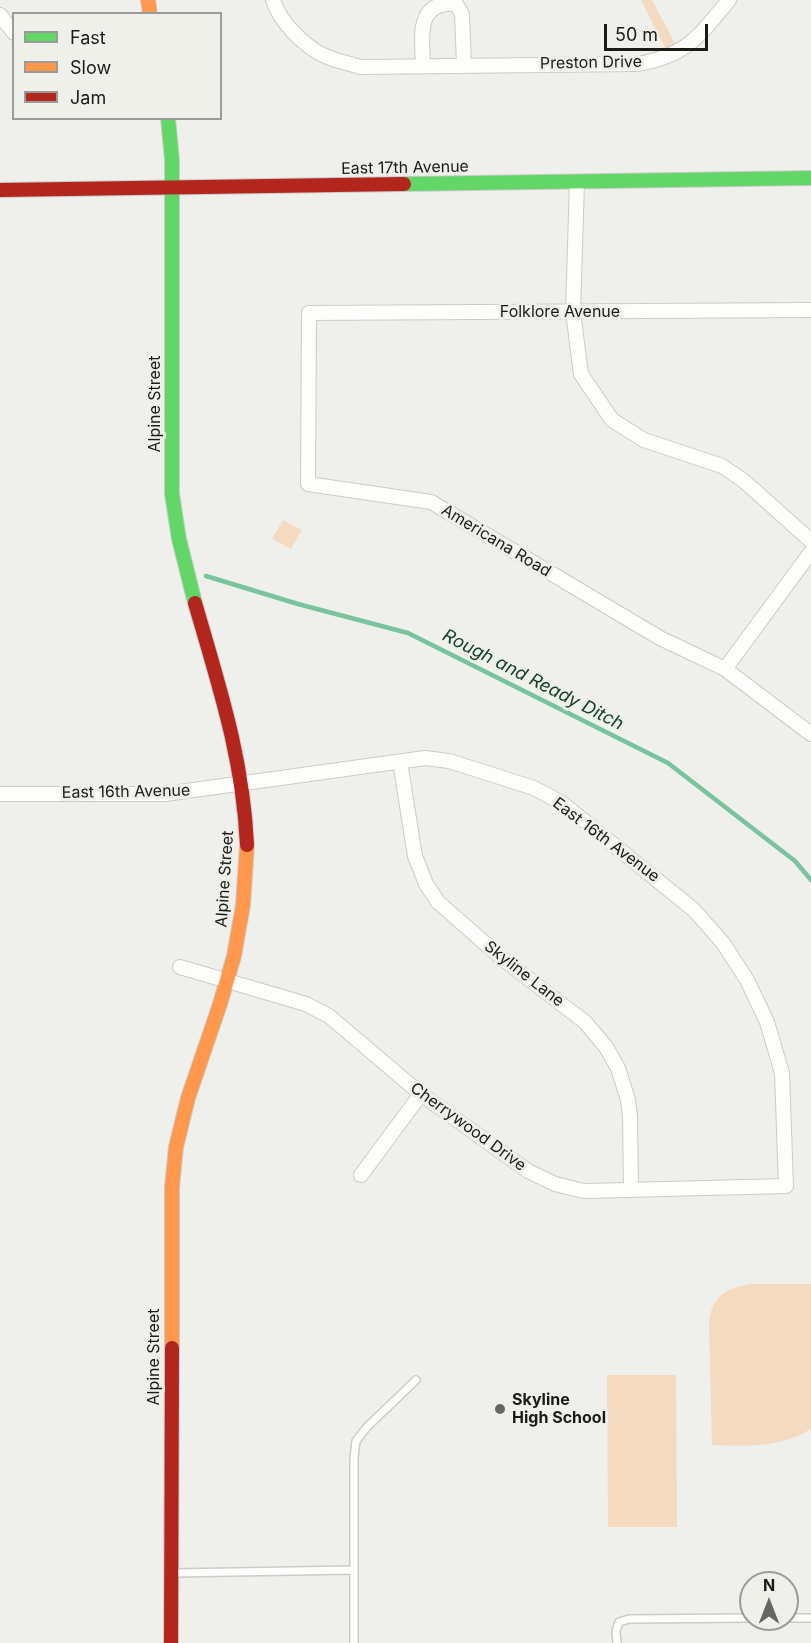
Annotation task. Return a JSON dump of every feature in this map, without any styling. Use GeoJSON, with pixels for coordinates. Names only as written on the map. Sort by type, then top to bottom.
{"type":"FeatureCollection","features":[{"type":"Feature","properties":{"kind":"street","name":"Preston Drive"},"geometry":{"type":"LineString","coordinates":[[273,0],[291,28],[311,47],[323,55],[360,67],[637,64],[656,61],[679,51],[696,40],[729,0]]}},
{"type":"Feature","properties":{"kind":"street"},"geometry":{"type":"LineString","coordinates":[[423,66],[423,14],[428,6],[442,0],[456,4],[462,14],[465,66]]}},
{"type":"Feature","properties":{"kind":"street"},"geometry":{"type":"LineString","coordinates":[[0,15],[12,30]]}},
{"type":"Feature","properties":{"kind":"street","name":"Alpine Street"},"geometry":{"type":"LineString","coordinates":[[168,120],[172,188],[172,494],[180,549],[229,721],[243,784],[247,852],[243,900],[234,955],[185,1111],[176,1148],[172,1187],[171,1643]]}},
{"type":"Feature","properties":{"kind":"street","name":"East 17th Avenue"},"geometry":{"type":"LineString","coordinates":[[0,190],[811,178]]}},
{"type":"Feature","properties":{"kind":"street"},"geometry":{"type":"LineString","coordinates":[[577,182],[573,312],[581,374],[612,420],[644,440],[722,466],[744,481],[811,541]]}},
{"type":"Feature","properties":{"kind":"street","name":"Folklore Avenue"},"geometry":{"type":"LineString","coordinates":[[309,313],[811,310]]}},
{"type":"Feature","properties":{"kind":"street","name":"Americana Road"},"geometry":{"type":"LineString","coordinates":[[309,313],[308,484],[431,502],[660,638],[725,669],[811,734]]}},
{"type":"Feature","properties":{"kind":"street"},"geometry":{"type":"LineString","coordinates":[[725,669],[811,552]]}},
{"type":"Feature","properties":{"kind":"street","name":"East 16th Avenue"},"geometry":{"type":"LineString","coordinates":[[0,794],[165,794],[425,758],[449,761],[534,788],[562,803],[694,910],[723,943],[741,970],[767,1022],[782,1073],[786,1186]]}},
{"type":"Feature","properties":{"kind":"street","name":"Skyline Lane"},"geometry":{"type":"LineString","coordinates":[[400,762],[415,856],[426,884],[438,902],[504,960],[585,1022],[606,1047],[618,1068],[628,1100],[630,1116],[631,1190]]}},
{"type":"Feature","properties":{"kind":"street","name":"Cherrywood Drive"},"geometry":{"type":"LineString","coordinates":[[180,967],[306,1004],[329,1016],[421,1094],[528,1171],[555,1184],[584,1191],[786,1186]]}},
{"type":"Feature","properties":{"kind":"street"},"geometry":{"type":"LineString","coordinates":[[361,1175],[421,1094]]}},
{"type":"Feature","properties":{"kind":"lane"},"geometry":{"type":"LineString","coordinates":[[354,1643],[354,1458],[356,1442],[367,1427],[416,1380]]}},
{"type":"Feature","properties":{"kind":"lane"},"geometry":{"type":"LineString","coordinates":[[171,1573],[353,1570]]}},
{"type":"Feature","properties":{"kind":"lane"},"geometry":{"type":"LineString","coordinates":[[617,1643],[616,1631],[619,1622],[628,1619],[739,1618]]}},
{"type":"Feature","properties":{"kind":"shaded area"},"geometry":{"type":"Polygon","coordinates":[[[641,0],[652,0],[679,51],[669,56],[641,0]]]}},
{"type":"Feature","properties":{"kind":"shaded area"},"geometry":{"type":"Polygon","coordinates":[[[283,520],[302,530],[291,549],[272,539],[283,520]]]}},
{"type":"Feature","properties":{"kind":"shaded area"},"geometry":{"type":"Polygon","coordinates":[[[752,1284],[811,1284],[811,1429],[775,1443],[712,1445],[709,1321],[711,1312],[718,1299],[728,1290],[752,1284]]]}},
{"type":"Feature","properties":{"kind":"shaded area"},"geometry":{"type":"Polygon","coordinates":[[[607,1375],[676,1375],[677,1527],[608,1527],[607,1375]]]}},
{"type":"Feature","properties":{"kind":"waterway","name":"Rough and Ready Ditch"},"geometry":{"type":"LineString","coordinates":[[206,576],[298,604],[408,633],[668,763],[795,861],[811,880]]}},
{"type":"Feature","properties":{"kind":"traffic: fast"},"geometry":{"type":"LineString","coordinates":[[168,120],[172,160],[172,494],[179,539],[195,603]]}},
{"type":"Feature","properties":{"kind":"traffic: fast"},"geometry":{"type":"LineString","coordinates":[[404,184],[811,178]]}},
{"type":"Feature","properties":{"kind":"traffic: slow"},"geometry":{"type":"LineString","coordinates":[[148,0],[150,12]]}},
{"type":"Feature","properties":{"kind":"traffic: slow"},"geometry":{"type":"LineString","coordinates":[[172,1348],[172,1187],[176,1147],[188,1098],[234,956],[243,905],[247,845]]}},
{"type":"Feature","properties":{"kind":"traffic: jam"},"geometry":{"type":"LineString","coordinates":[[0,190],[404,184]]}},
{"type":"Feature","properties":{"kind":"traffic: jam"},"geometry":{"type":"LineString","coordinates":[[195,603],[235,752],[241,782],[247,845]]}},
{"type":"Feature","properties":{"kind":"traffic: jam"},"geometry":{"type":"LineString","coordinates":[[171,1643],[172,1348]]}},
{"type":"Feature","properties":{"kind":"place","name":"Skyline High School"},"geometry":{"type":"Point","coordinates":[500,1409]}}]}
